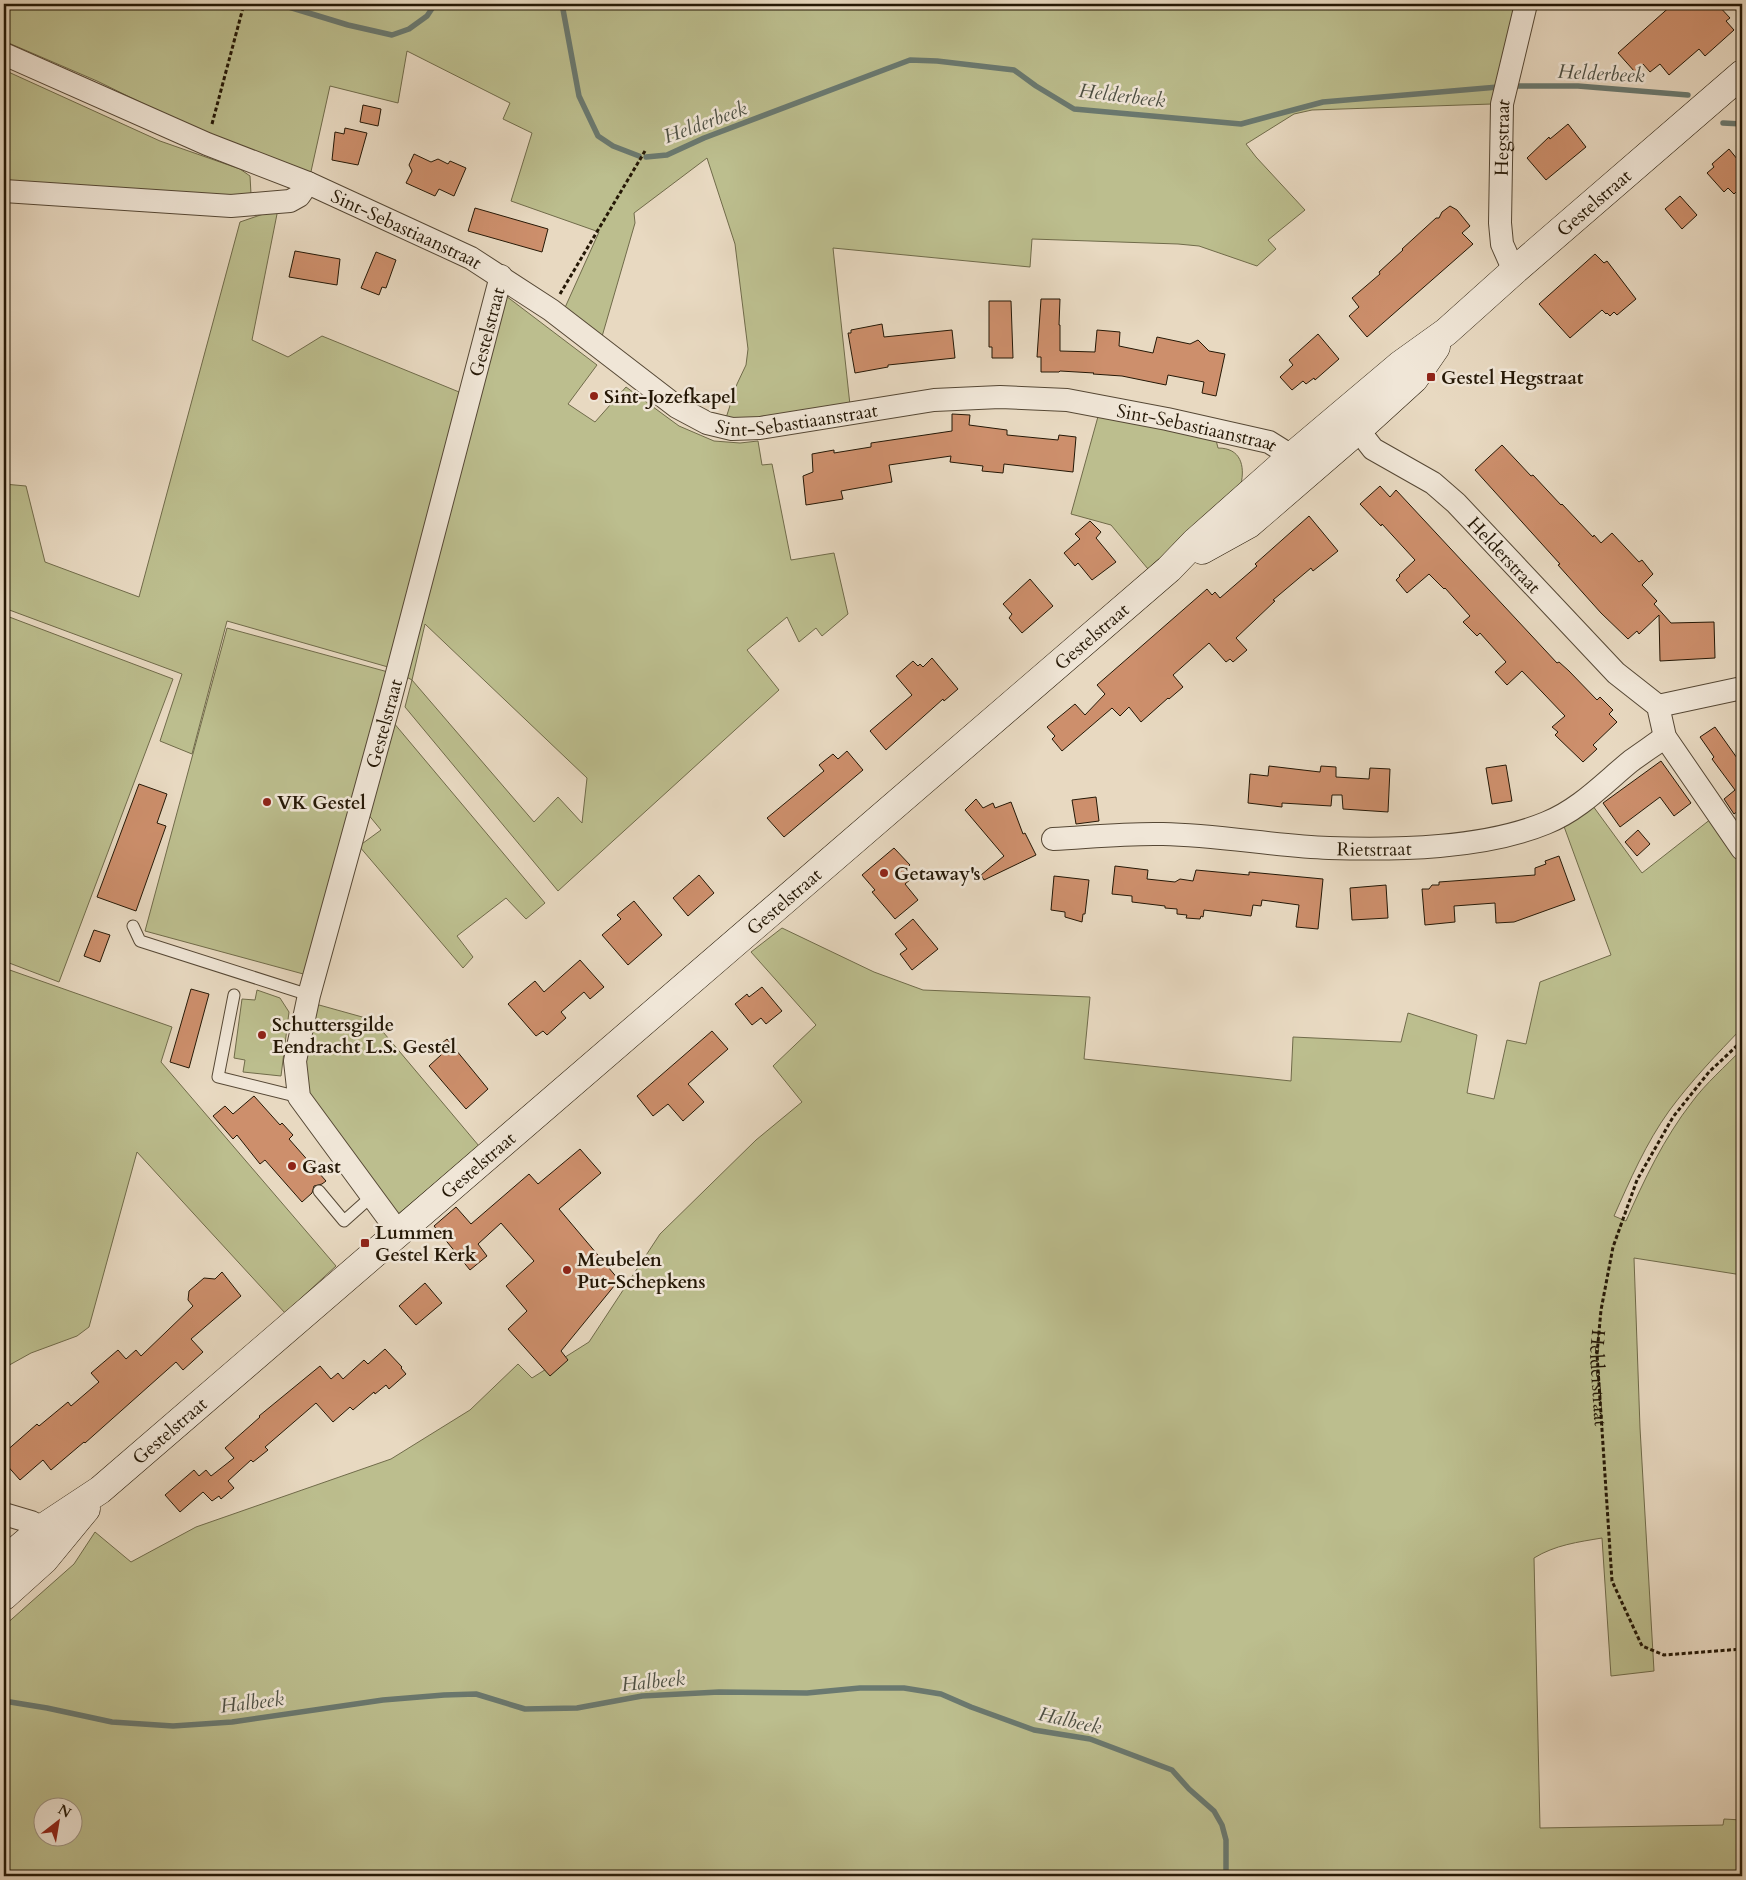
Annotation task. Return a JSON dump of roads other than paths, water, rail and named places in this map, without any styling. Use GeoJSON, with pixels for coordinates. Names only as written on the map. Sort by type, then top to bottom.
{"type":"FeatureCollection","features":[{"type":"Feature","properties":{"kind":"main road","name":"Gestelstraat"},"geometry":{"type":"LineString","coordinates":[[4,1561],[53,1533],[100,1490],[1169,569],[1195,542],[1299,466],[1351,421],[1400,365],[1446,332],[1742,74]]}},
{"type":"Feature","properties":{"kind":"main road","name":"Gestelstraat"},"geometry":{"type":"LineString","coordinates":[[4,1596],[44,1560],[53,1533]]}},
{"type":"Feature","properties":{"kind":"street","name":"Hegstraat"},"geometry":{"type":"LineString","coordinates":[[1514,271],[1502,244],[1500,223],[1502,104],[1526,4]]}},
{"type":"Feature","properties":{"kind":"street","name":"Sint-Sebastiaanstraat"},"geometry":{"type":"LineString","coordinates":[[4,54],[207,144],[308,184],[471,258],[551,310],[677,407],[706,422],[732,429],[760,428],[934,400],[1000,397],[1067,400],[1167,419],[1270,442],[1299,466]]}},
{"type":"Feature","properties":{"kind":"street","name":"Sint-Sebastiaanstraat"},"geometry":{"type":"LineString","coordinates":[[4,191],[232,206],[290,201],[300,196],[308,184]]}},
{"type":"Feature","properties":{"kind":"street","name":"Gestelstraat"},"geometry":{"type":"LineString","coordinates":[[299,1097],[295,1061],[309,995],[389,704],[501,276]]}},
{"type":"Feature","properties":{"kind":"street","name":"Helderstraat"},"geometry":{"type":"LineString","coordinates":[[1351,421],[1373,449],[1433,483],[1456,503],[1616,673],[1658,706]]}},
{"type":"Feature","properties":{"kind":"street"},"geometry":{"type":"LineString","coordinates":[[1742,688],[1658,706],[1665,737],[1742,849]]}},
{"type":"Feature","properties":{"kind":"street","name":"Rietstraat"},"geometry":{"type":"LineString","coordinates":[[1053,839],[1164,834],[1329,848],[1410,848],[1473,842],[1523,831],[1546,824],[1563,815],[1591,796],[1631,761],[1665,737]]}},
{"type":"Feature","properties":{"kind":"street"},"geometry":{"type":"LineString","coordinates":[[299,1097],[399,1233]]}},
{"type":"Feature","properties":{"kind":"street"},"geometry":{"type":"LineString","coordinates":[[4,1514],[53,1533]]}},
{"type":"Feature","properties":{"kind":"lane"},"geometry":{"type":"LineString","coordinates":[[134,926],[140,942],[309,995]]}},
{"type":"Feature","properties":{"kind":"lane"},"geometry":{"type":"LineString","coordinates":[[234,995],[218,1078],[299,1097]]}},
{"type":"Feature","properties":{"kind":"lane"},"geometry":{"type":"LineString","coordinates":[[319,1191],[344,1221],[372,1196]]}},
{"type":"Feature","properties":{"kind":"waterway","name":"Helderbeek"},"geometry":{"type":"LineString","coordinates":[[279,4],[348,25],[392,35],[409,29],[427,16],[435,4]]}},
{"type":"Feature","properties":{"kind":"waterway","name":"Helderbeek"},"geometry":{"type":"LineString","coordinates":[[562,4],[579,96],[598,136],[613,146],[639,156]]}},
{"type":"Feature","properties":{"kind":"waterway","name":"Helderbeek"},"geometry":{"type":"LineString","coordinates":[[646,157],[667,155],[704,138],[910,60],[937,61],[1014,70],[1074,109],[1241,124],[1323,102],[1498,87]]}},
{"type":"Feature","properties":{"kind":"waterway","name":"Helderbeek"},"geometry":{"type":"LineString","coordinates":[[1512,86],[1578,86],[1688,95]]}},
{"type":"Feature","properties":{"kind":"waterway","name":"Helderbeek"},"geometry":{"type":"LineString","coordinates":[[1723,123],[1742,124]]}},
{"type":"Feature","properties":{"kind":"waterway","name":"Halbeek"},"geometry":{"type":"LineString","coordinates":[[4,1701],[112,1722],[173,1726],[232,1722],[383,1700],[444,1695],[476,1694],[525,1709],[577,1708],[642,1696],[719,1692],[807,1693],[860,1688],[904,1688],[941,1694],[1034,1730],[1090,1739],[1172,1770],[1189,1789],[1214,1811],[1222,1825],[1226,1840],[1226,1876]]}},
{"type":"Feature","properties":{"kind":"place","name":"Gestel Hegstraat"},"geometry":{"type":"Point","coordinates":[1431,377]}},
{"type":"Feature","properties":{"kind":"place","name":"Sint-Jozefkapel"},"geometry":{"type":"Point","coordinates":[594,396]}},
{"type":"Feature","properties":{"kind":"place","name":"VK Gestel"},"geometry":{"type":"Point","coordinates":[267,802]}},
{"type":"Feature","properties":{"kind":"place","name":"Getaway's"},"geometry":{"type":"Point","coordinates":[884,873]}},
{"type":"Feature","properties":{"kind":"place","name":"Schuttersgilde Eendracht L.S. Gestel"},"geometry":{"type":"Point","coordinates":[262,1035]}},
{"type":"Feature","properties":{"kind":"place","name":"Gast"},"geometry":{"type":"Point","coordinates":[292,1166]}},
{"type":"Feature","properties":{"kind":"place","name":"Lummen Gestel Kerk"},"geometry":{"type":"Point","coordinates":[365,1243]}},
{"type":"Feature","properties":{"kind":"place","name":"Meubelen Put-Schepkens"},"geometry":{"type":"Point","coordinates":[567,1270]}}]}
